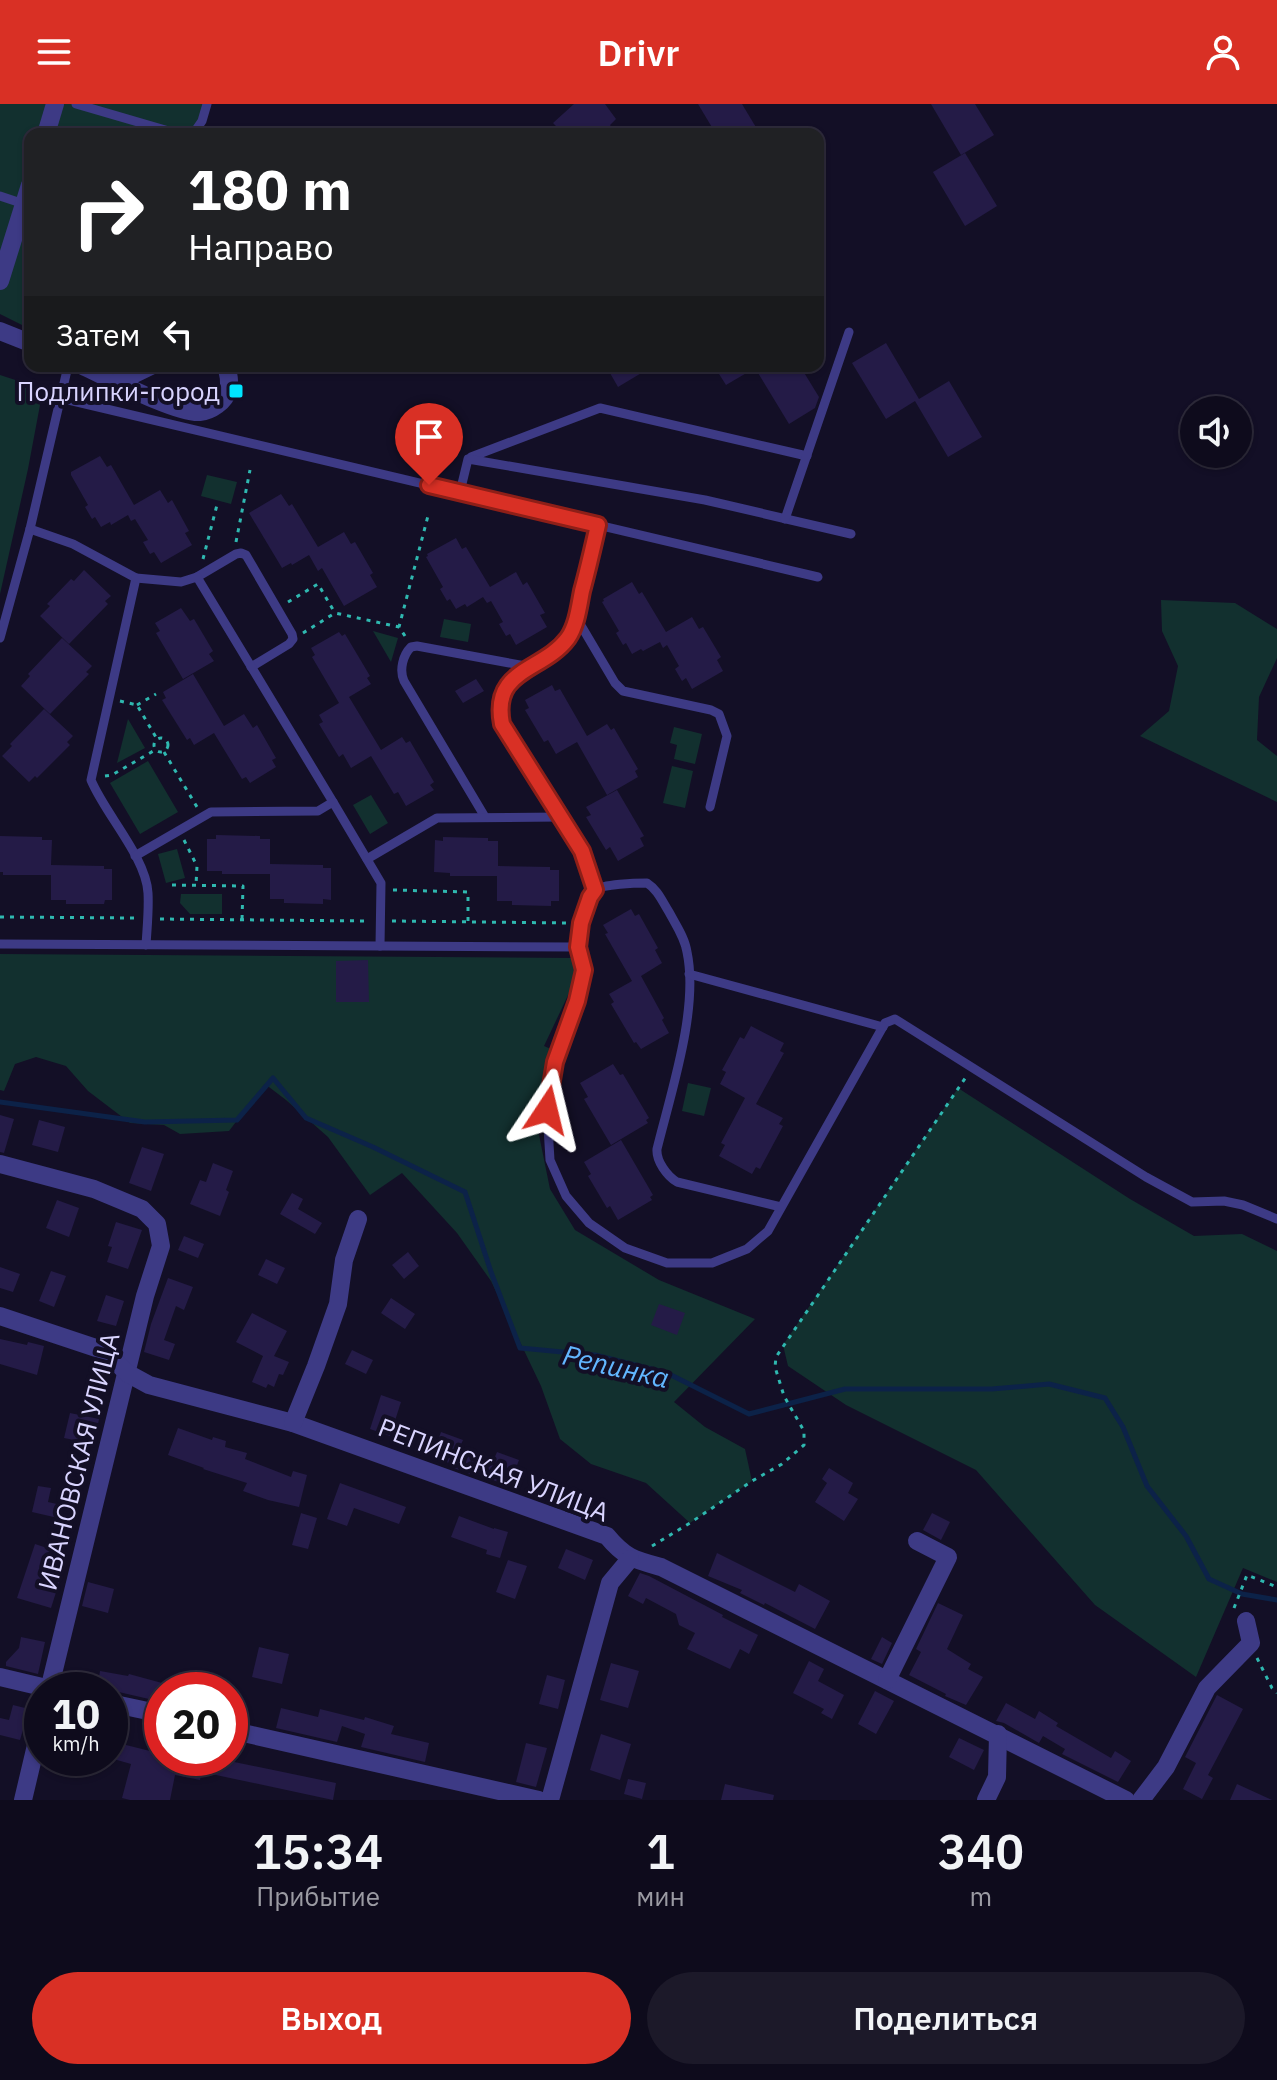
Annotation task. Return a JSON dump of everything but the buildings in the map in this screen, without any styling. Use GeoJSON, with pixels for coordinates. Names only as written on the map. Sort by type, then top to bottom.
{"type":"FeatureCollection","features":[{"type":"Feature","properties":{"kind":"street"},"geometry":{"type":"LineString","coordinates":[[48,128],[55,104]]}},
{"type":"Feature","properties":{"kind":"street"},"geometry":{"type":"LineString","coordinates":[[0,281],[24,204]]}},
{"type":"Feature","properties":{"kind":"street"},"geometry":{"type":"LineString","coordinates":[[0,331],[24,341]]}},
{"type":"Feature","properties":{"kind":"street"},"geometry":{"type":"LineString","coordinates":[[96,372],[183,411],[202,412],[220,404],[228,390],[228,372]]}},
{"type":"Feature","properties":{"kind":"street"},"geometry":{"type":"LineString","coordinates":[[118,382],[139,372]]}},
{"type":"Feature","properties":{"kind":"street","name":"ИВАНОВСКАЯ УЛИЦА"},"geometry":{"type":"LineString","coordinates":[[0,1164],[94,1189],[142,1209],[157,1224],[161,1246],[145,1296],[55,1672]]}},
{"type":"Feature","properties":{"kind":"street"},"geometry":{"type":"LineString","coordinates":[[293,1423],[338,1304],[344,1260],[358,1219]]}},
{"type":"Feature","properties":{"kind":"street","name":"РЕПИНСКАЯ УЛИЦА"},"geometry":{"type":"LineString","coordinates":[[0,1316],[105,1351],[127,1373],[149,1385],[293,1423],[607,1536],[630,1559],[661,1567],[1126,1800]]}},
{"type":"Feature","properties":{"kind":"street"},"geometry":{"type":"LineString","coordinates":[[887,1680],[948,1557],[917,1541]]}},
{"type":"Feature","properties":{"kind":"street"},"geometry":{"type":"LineString","coordinates":[[550,1800],[610,1583],[630,1559]]}},
{"type":"Feature","properties":{"kind":"street"},"geometry":{"type":"LineString","coordinates":[[1141,1800],[1166,1767],[1207,1688],[1251,1643],[1246,1621]]}},
{"type":"Feature","properties":{"kind":"street"},"geometry":{"type":"LineString","coordinates":[[0,1677],[24,1683]]}},
{"type":"Feature","properties":{"kind":"street"},"geometry":{"type":"LineString","coordinates":[[248,1734],[539,1800]]}},
{"type":"Feature","properties":{"kind":"street"},"geometry":{"type":"LineString","coordinates":[[986,1800],[997,1777],[998,1734]]}},
{"type":"Feature","properties":{"kind":"street"},"geometry":{"type":"LineString","coordinates":[[23,1800],[29,1776]]}},
{"type":"Feature","properties":{"kind":"lane"},"geometry":{"type":"LineString","coordinates":[[76,104],[158,128]]}},
{"type":"Feature","properties":{"kind":"lane"},"geometry":{"type":"LineString","coordinates":[[197,128],[207,104]]}},
{"type":"Feature","properties":{"kind":"lane"},"geometry":{"type":"LineString","coordinates":[[0,196],[24,204]]}},
{"type":"Feature","properties":{"kind":"lane"},"geometry":{"type":"LineString","coordinates":[[785,519],[849,332]]}},
{"type":"Feature","properties":{"kind":"lane"},"geometry":{"type":"LineString","coordinates":[[0,638],[30,529],[66,372]]}},
{"type":"Feature","properties":{"kind":"lane"},"geometry":{"type":"LineString","coordinates":[[60,398],[818,577]]}},
{"type":"Feature","properties":{"kind":"lane"},"geometry":{"type":"LineString","coordinates":[[468,459],[600,408],[807,456]]}},
{"type":"Feature","properties":{"kind":"lane"},"geometry":{"type":"LineString","coordinates":[[460,492],[468,459]]}},
{"type":"Feature","properties":{"kind":"lane"},"geometry":{"type":"LineString","coordinates":[[468,459],[705,500],[851,534]]}},
{"type":"Feature","properties":{"kind":"lane"},"geometry":{"type":"LineString","coordinates":[[595,890],[582,851],[502,724],[499,708],[504,692],[514,677],[554,652],[568,638],[598,525]]}},
{"type":"Feature","properties":{"kind":"lane"},"geometry":{"type":"LineString","coordinates":[[30,529],[73,544],[136,578],[181,582],[197,577],[236,554],[246,555],[293,639],[251,667]]}},
{"type":"Feature","properties":{"kind":"lane"},"geometry":{"type":"LineString","coordinates":[[197,577],[378,877],[381,890],[380,946]]}},
{"type":"Feature","properties":{"kind":"lane"},"geometry":{"type":"LineString","coordinates":[[136,578],[91,780],[141,868],[148,892],[146,945]]}},
{"type":"Feature","properties":{"kind":"lane"},"geometry":{"type":"LineString","coordinates":[[576,617],[615,683],[623,691],[719,714],[727,736],[710,807]]}},
{"type":"Feature","properties":{"kind":"lane"},"geometry":{"type":"LineString","coordinates":[[485,817],[404,681],[401,669],[406,652],[417,646],[531,667]]}},
{"type":"Feature","properties":{"kind":"lane"},"geometry":{"type":"LineString","coordinates":[[135,856],[202,816],[219,811],[318,811],[333,802]]}},
{"type":"Feature","properties":{"kind":"lane"},"geometry":{"type":"LineString","coordinates":[[367,859],[437,818],[561,817]]}},
{"type":"Feature","properties":{"kind":"lane"},"geometry":{"type":"LineString","coordinates":[[781,1207],[677,1182],[669,1176],[656,1153],[688,1020],[687,951],[653,887],[647,883],[595,890],[581,923],[578,947],[584,970],[577,1001],[555,1062],[547,1110],[550,1160],[566,1196],[589,1223],[625,1248],[667,1263],[712,1263],[747,1249],[768,1231],[883,1027],[890,1020],[899,1021],[1146,1177],[1192,1202],[1224,1201],[1277,1219]]}},
{"type":"Feature","properties":{"kind":"lane"},"geometry":{"type":"LineString","coordinates":[[0,944],[578,947]]}},
{"type":"Feature","properties":{"kind":"lane"},"geometry":{"type":"LineString","coordinates":[[689,974],[883,1027]]}},
{"type":"Feature","properties":{"kind":"path"},"geometry":{"type":"LineString","coordinates":[[241,553],[236,542],[250,470]]}},
{"type":"Feature","properties":{"kind":"path"},"geometry":{"type":"LineString","coordinates":[[202,562],[218,501]]}},
{"type":"Feature","properties":{"kind":"path"},"geometry":{"type":"LineString","coordinates":[[411,647],[399,627],[429,512]]}},
{"type":"Feature","properties":{"kind":"path"},"geometry":{"type":"LineString","coordinates":[[277,608],[318,584],[335,613]]}},
{"type":"Feature","properties":{"kind":"path"},"geometry":{"type":"LineString","coordinates":[[293,639],[335,613],[399,627]]}},
{"type":"Feature","properties":{"kind":"path"},"geometry":{"type":"LineString","coordinates":[[108,698],[137,705],[156,694]]}},
{"type":"Feature","properties":{"kind":"path"},"geometry":{"type":"LineString","coordinates":[[137,705],[157,739]]}},
{"type":"Feature","properties":{"kind":"path"},"geometry":{"type":"LineString","coordinates":[[155,750],[154,742],[157,739]]}},
{"type":"Feature","properties":{"kind":"path"},"geometry":{"type":"LineString","coordinates":[[155,750],[164,752],[168,747],[168,743],[157,739]]}},
{"type":"Feature","properties":{"kind":"path"},"geometry":{"type":"LineString","coordinates":[[91,780],[112,775],[155,750]]}},
{"type":"Feature","properties":{"kind":"path"},"geometry":{"type":"LineString","coordinates":[[164,752],[202,816]]}},
{"type":"Feature","properties":{"kind":"path"},"geometry":{"type":"LineString","coordinates":[[179,830],[197,866],[196,885]]}},
{"type":"Feature","properties":{"kind":"path"},"geometry":{"type":"LineString","coordinates":[[172,885],[243,886],[242,920]]}},
{"type":"Feature","properties":{"kind":"path"},"geometry":{"type":"LineString","coordinates":[[381,890],[468,892],[468,922]]}},
{"type":"Feature","properties":{"kind":"path"},"geometry":{"type":"LineString","coordinates":[[0,917],[381,921],[459,925],[468,922],[581,923]]}},
{"type":"Feature","properties":{"kind":"path"},"geometry":{"type":"LineString","coordinates":[[630,1559],[782,1464],[804,1445],[804,1431],[784,1396],[775,1367],[776,1357],[958,1088]]}},
{"type":"Feature","properties":{"kind":"path"},"geometry":{"type":"LineString","coordinates":[[1237,1599],[1247,1575],[1277,1587]]}},
{"type":"Feature","properties":{"kind":"path"},"geometry":{"type":"LineString","coordinates":[[1251,1643],[1277,1693]]}},
{"type":"Feature","properties":{"kind":"green space"},"geometry":{"type":"Polygon","coordinates":[[[0,104],[204,104],[196,128],[24,128],[24,326],[0,314],[0,104]]]}},
{"type":"Feature","properties":{"kind":"green space"},"geometry":{"type":"Polygon","coordinates":[[[0,375],[43,389],[0,594],[0,375]]]}},
{"type":"Feature","properties":{"kind":"green space"},"geometry":{"type":"Polygon","coordinates":[[[207,475],[237,482],[231,504],[201,496],[207,475]]]}},
{"type":"Feature","properties":{"kind":"green space"},"geometry":{"type":"Polygon","coordinates":[[[1161,600],[1235,603],[1277,629],[1277,658],[1259,697],[1257,740],[1277,756],[1277,802],[1140,736],[1169,711],[1178,666],[1162,631],[1161,600]]]}},
{"type":"Feature","properties":{"kind":"green space"},"geometry":{"type":"Polygon","coordinates":[[[444,619],[471,624],[468,642],[440,637],[444,619]]]}},
{"type":"Feature","properties":{"kind":"green space"},"geometry":{"type":"Polygon","coordinates":[[[373,631],[398,638],[391,662],[373,631]]]}},
{"type":"Feature","properties":{"kind":"green space"},"geometry":{"type":"Polygon","coordinates":[[[128,719],[145,748],[117,763],[128,719]]]}},
{"type":"Feature","properties":{"kind":"green space"},"geometry":{"type":"Polygon","coordinates":[[[674,727],[702,734],[695,764],[674,759],[677,745],[670,743],[674,727]]]}},
{"type":"Feature","properties":{"kind":"green space"},"geometry":{"type":"Polygon","coordinates":[[[148,761],[178,812],[140,834],[110,783],[148,761]]]}},
{"type":"Feature","properties":{"kind":"green space"},"geometry":{"type":"Polygon","coordinates":[[[672,766],[693,771],[685,808],[663,803],[672,766]]]}},
{"type":"Feature","properties":{"kind":"green space"},"geometry":{"type":"Polygon","coordinates":[[[371,795],[388,823],[370,834],[353,805],[371,795]]]}},
{"type":"Feature","properties":{"kind":"green space"},"geometry":{"type":"Polygon","coordinates":[[[177,849],[185,878],[166,883],[158,854],[177,849]]]}},
{"type":"Feature","properties":{"kind":"green space"},"geometry":{"type":"Polygon","coordinates":[[[181,894],[222,894],[222,914],[190,914],[180,903],[181,894]]]}},
{"type":"Feature","properties":{"kind":"green space"},"geometry":{"type":"Polygon","coordinates":[[[0,954],[573,958],[579,972],[544,1046],[553,1050],[542,1088],[538,1130],[550,1189],[575,1230],[659,1280],[755,1319],[674,1402],[705,1427],[745,1449],[752,1481],[690,1523],[646,1483],[591,1464],[560,1439],[541,1386],[491,1281],[457,1233],[402,1173],[370,1195],[328,1137],[265,1084],[229,1131],[180,1134],[164,1125],[130,1123],[88,1091],[66,1066],[36,1057],[15,1064],[4,1091],[0,1090],[0,954]]]}},
{"type":"Feature","properties":{"kind":"green space"},"geometry":{"type":"Polygon","coordinates":[[[688,1083],[711,1088],[704,1116],[682,1111],[688,1083]]]}},
{"type":"Feature","properties":{"kind":"green space"},"geometry":{"type":"Polygon","coordinates":[[[958,1088],[1130,1199],[1194,1236],[1242,1234],[1277,1251],[1277,1582],[1243,1568],[1196,1677],[1095,1605],[976,1470],[846,1405],[788,1366],[783,1345],[958,1088]]]}},
{"type":"Feature","properties":{"kind":"waterway","name":"Репинка"},"geometry":{"type":"LineString","coordinates":[[0,1102],[145,1122],[237,1120],[273,1078],[306,1118],[465,1192],[520,1348],[595,1355],[667,1373],[749,1414],[845,1389],[992,1389],[1049,1384],[1105,1398],[1123,1427],[1147,1486],[1186,1536],[1209,1579],[1242,1594],[1277,1600]]}},
{"type":"Feature","properties":{"kind":"place","name":"Подлипки-город"},"geometry":{"type":"Point","coordinates":[236,391]}},
{"type":"Feature","properties":{"kind":"route"},"geometry":{"type":"LineString","coordinates":[[429,485],[598,525],[568,638],[554,652],[514,677],[504,692],[499,708],[502,724],[582,851],[595,890],[581,923],[578,947],[584,970],[577,1001],[555,1062],[547,1110]]}}]}
